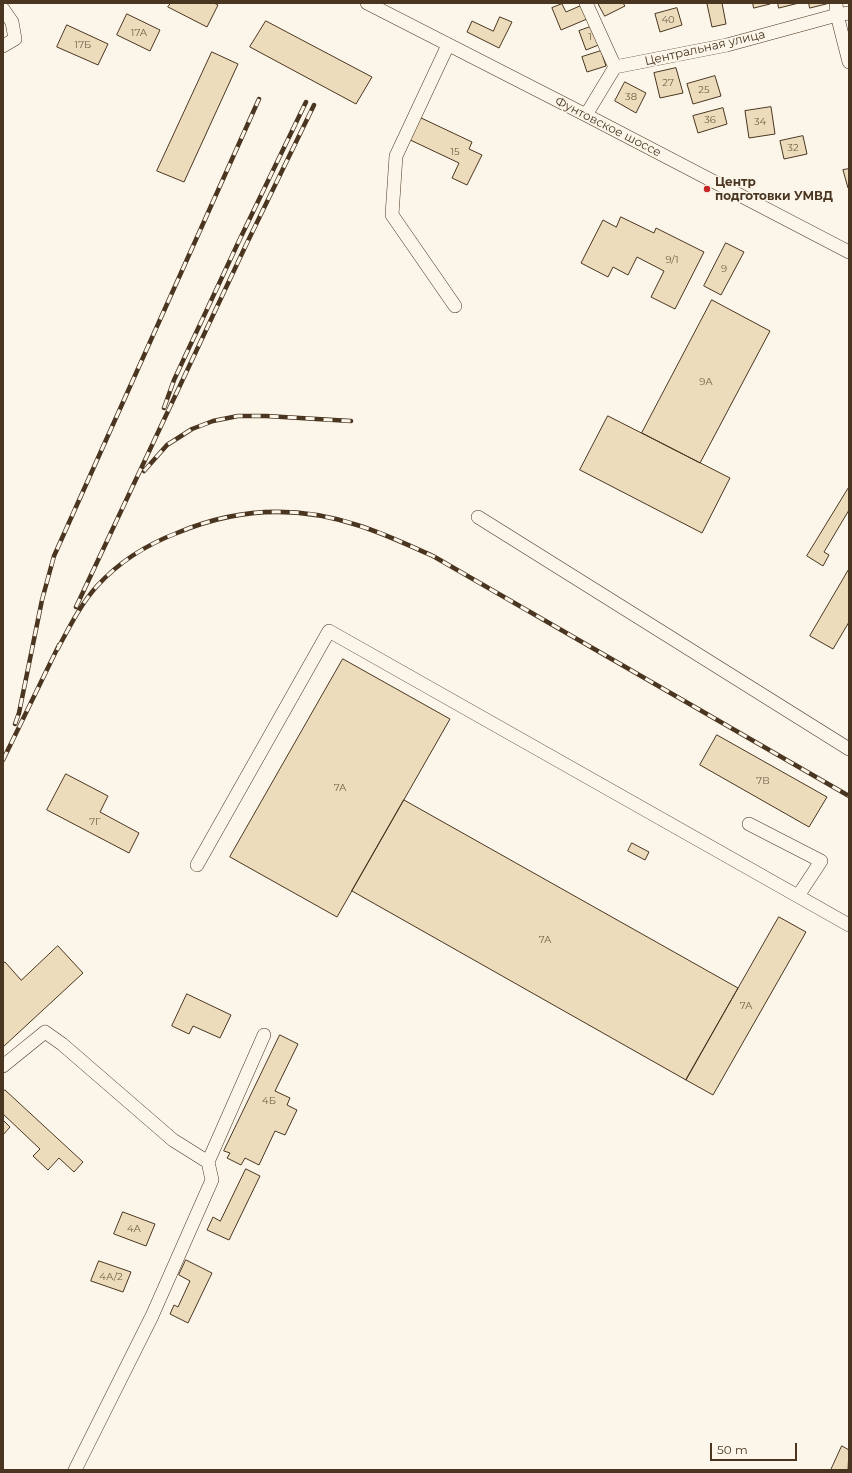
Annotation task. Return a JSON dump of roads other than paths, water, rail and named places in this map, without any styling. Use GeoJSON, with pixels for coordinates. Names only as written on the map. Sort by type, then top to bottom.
{"type":"FeatureCollection","features":[{"type":"Feature","properties":{"kind":"street"},"geometry":{"type":"LineString","coordinates":[[586,3],[615,67],[586,115]]}},
{"type":"Feature","properties":{"kind":"street","name":"Фунтовское шоссе"},"geometry":{"type":"LineString","coordinates":[[369,4],[849,252]]}},
{"type":"Feature","properties":{"kind":"street"},"geometry":{"type":"LineString","coordinates":[[3,9],[12,22],[16,39],[3,46]]}},
{"type":"Feature","properties":{"kind":"street"},"geometry":{"type":"LineString","coordinates":[[841,10],[849,62]]}},
{"type":"Feature","properties":{"kind":"street","name":"Центральная улица"},"geometry":{"type":"LineString","coordinates":[[615,67],[727,45],[841,10]]}},
{"type":"Feature","properties":{"kind":"street"},"geometry":{"type":"LineString","coordinates":[[448,45],[396,156],[392,215],[455,306]]}},
{"type":"Feature","properties":{"kind":"street"},"geometry":{"type":"LineString","coordinates":[[478,517],[849,749]]}},
{"type":"Feature","properties":{"kind":"street"},"geometry":{"type":"LineString","coordinates":[[197,865],[330,631],[849,925]]}},
{"type":"Feature","properties":{"kind":"street"},"geometry":{"type":"LineString","coordinates":[[749,824],[821,861],[798,896]]}},
{"type":"Feature","properties":{"kind":"street"},"geometry":{"type":"LineString","coordinates":[[3,1066],[45,1032],[62,1044],[173,1140],[208,1162]]}},
{"type":"Feature","properties":{"kind":"street"},"geometry":{"type":"LineString","coordinates":[[75,1470],[152,1316],[212,1180],[208,1162],[264,1035]]}},
{"type":"Feature","properties":{"kind":"railway"},"geometry":{"type":"LineString","coordinates":[[15,724],[19,713],[42,600],[54,556],[259,99]]}},
{"type":"Feature","properties":{"kind":"railway"},"geometry":{"type":"LineString","coordinates":[[164,408],[174,380],[306,102]]}},
{"type":"Feature","properties":{"kind":"railway"},"geometry":{"type":"LineString","coordinates":[[76,607],[246,245],[314,105]]}},
{"type":"Feature","properties":{"kind":"railway"},"geometry":{"type":"LineString","coordinates":[[144,471],[167,445],[192,429],[213,421],[238,416],[266,416],[351,421]]}},
{"type":"Feature","properties":{"kind":"railway"},"geometry":{"type":"LineString","coordinates":[[57,650],[70,625],[97,586],[115,569],[145,548],[166,537],[221,518],[266,512],[311,514],[367,528],[433,556],[849,796]]}},
{"type":"Feature","properties":{"kind":"railway"},"geometry":{"type":"LineString","coordinates":[[3,760],[59,645]]}},
{"type":"Feature","properties":{"kind":"place","name":"Центр подготовки УМВД"},"geometry":{"type":"Point","coordinates":[707,189]}}]}
